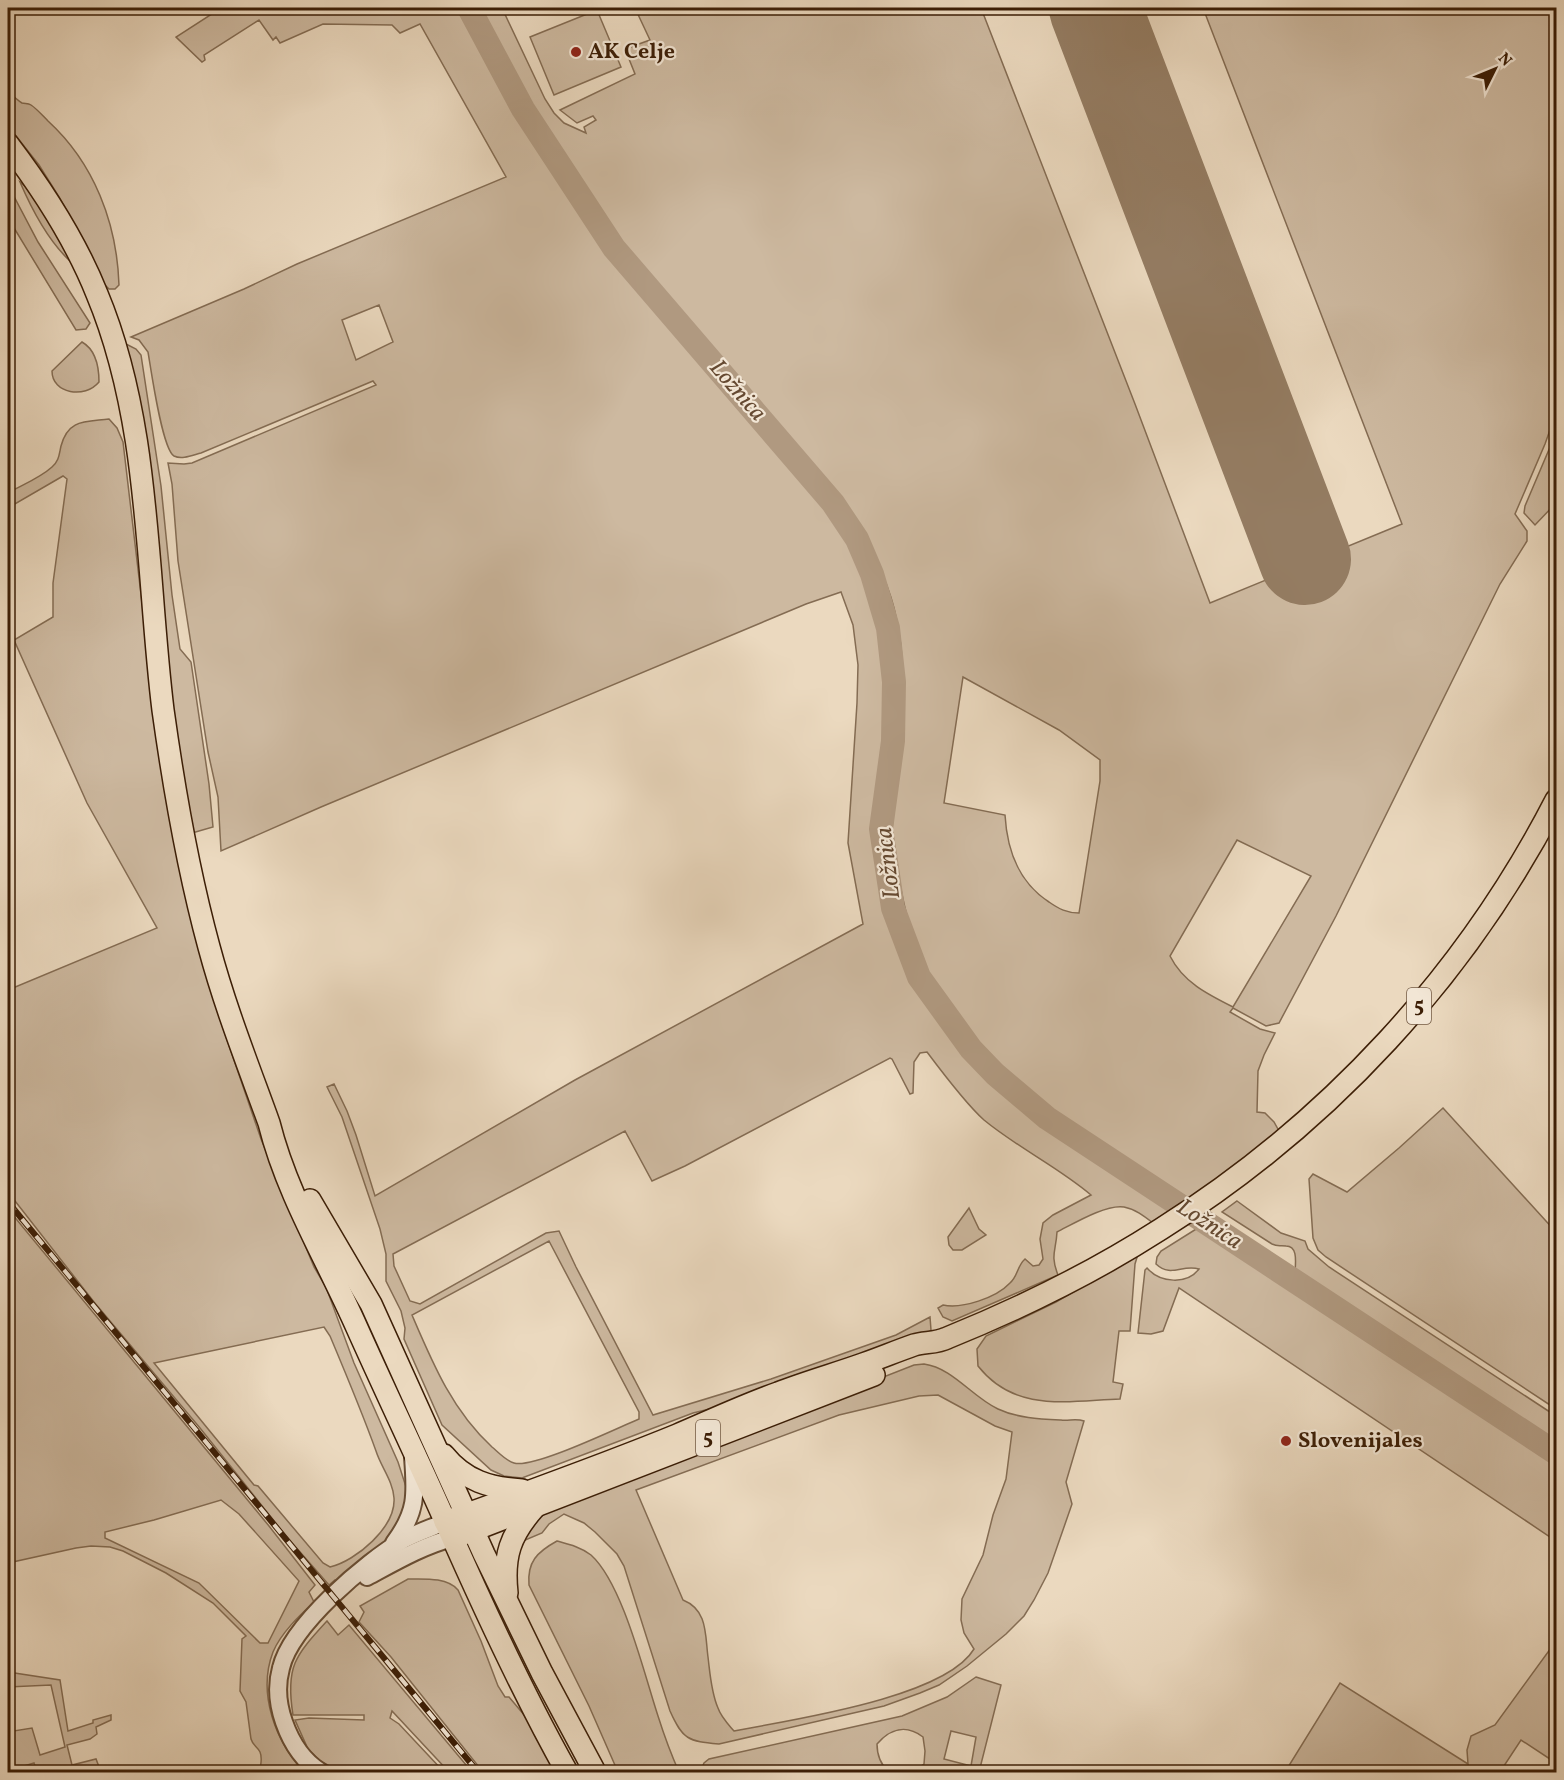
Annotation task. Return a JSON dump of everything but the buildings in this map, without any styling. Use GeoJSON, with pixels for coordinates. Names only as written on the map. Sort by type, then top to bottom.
{"type":"FeatureCollection","features":[{"type":"Feature","properties":{"kind":"main road"},"geometry":{"type":"LineString","coordinates":[[8,144],[49,201],[80,256],[98,294],[123,372],[139,467],[163,709],[190,866],[209,948],[269,1123],[275,1148],[520,1684],[567,1773]]}},
{"type":"Feature","properties":{"kind":"main road","name":"5"},"geometry":{"type":"LineString","coordinates":[[449,1530],[532,1498],[726,1412],[913,1346],[940,1341],[1046,1294],[1161,1230],[1295,1131],[1351,1079],[1407,1020],[1450,968],[1493,908],[1557,800]]}},
{"type":"Feature","properties":{"kind":"main road"},"geometry":{"type":"LineString","coordinates":[[269,1123],[309,1198],[371,1304],[469,1522],[542,1673],[595,1773]]}},
{"type":"Feature","properties":{"kind":"main road"},"geometry":{"type":"LineString","coordinates":[[435,1444],[450,1462],[474,1481],[532,1498],[509,1548],[506,1561],[508,1603]]}},
{"type":"Feature","properties":{"kind":"street"},"geometry":{"type":"LineString","coordinates":[[389,1550],[408,1523],[412,1512],[415,1491],[413,1453]]}},
{"type":"Feature","properties":{"kind":"street"},"geometry":{"type":"LineString","coordinates":[[321,1773],[297,1750],[287,1732],[279,1702],[279,1679],[285,1655],[313,1616],[389,1550],[416,1534],[449,1530]]}},
{"type":"Feature","properties":{"kind":"street"},"geometry":{"type":"LineString","coordinates":[[338,1593],[410,1554],[438,1542],[449,1530]]}},
{"type":"Feature","properties":{"kind":"shaded area"},"geometry":{"type":"Polygon","coordinates":[[[221,8],[460,8],[516,114],[581,214],[652,305],[817,494],[835,518],[862,564],[881,614],[887,651],[889,717],[877,815],[881,867],[900,941],[934,1011],[956,1043],[981,1072],[1009,1098],[1069,1142],[1173,1211],[1153,1223],[1136,1211],[1124,1207],[1099,1211],[1080,1220],[1057,1232],[1054,1258],[1058,1275],[952,1321],[943,1317],[938,1308],[943,1305],[969,1304],[988,1298],[1013,1280],[1025,1259],[1033,1266],[1039,1265],[1043,1259],[1040,1239],[1043,1223],[1053,1215],[1091,1195],[984,1120],[962,1097],[927,1052],[920,1053],[914,1062],[913,1093],[910,1094],[890,1058],[685,1166],[652,1181],[625,1131],[393,1254],[394,1266],[410,1301],[420,1304],[546,1233],[559,1231],[653,1415],[771,1379],[896,1335],[930,1317],[931,1330],[927,1334],[743,1401],[693,1413],[522,1478],[504,1476],[491,1470],[442,1425],[404,1339],[405,1328],[401,1311],[386,1281],[386,1254],[380,1229],[342,1117],[327,1087],[334,1084],[347,1111],[375,1196],[575,1080],[863,924],[848,843],[858,665],[853,625],[841,592],[806,604],[221,851],[218,797],[208,752],[178,561],[172,484],[168,463],[192,463],[376,385],[373,381],[201,453],[180,458],[174,456],[165,439],[148,352],[139,340],[131,337],[297,264],[506,177],[420,24],[400,33],[392,25],[323,24],[280,43],[276,37],[273,40],[259,20],[204,55],[205,60],[202,62],[176,37],[221,8]],[[379,305],[342,320],[356,360],[393,342],[379,305]],[[549,1241],[412,1315],[436,1369],[466,1418],[492,1447],[514,1463],[538,1460],[556,1454],[639,1419],[639,1412],[549,1241]]]}},
{"type":"Feature","properties":{"kind":"shaded area"},"geometry":{"type":"Polygon","coordinates":[[[475,8],[502,8],[545,99],[554,113],[564,123],[586,133],[584,127],[596,120],[593,116],[577,123],[560,110],[635,74],[625,49],[650,40],[635,8],[981,8],[1210,603],[1402,524],[1203,8],[1556,8],[1556,413],[1515,514],[1527,531],[1527,541],[1500,584],[1336,916],[1279,1023],[1266,1026],[1233,1008],[1230,1012],[1260,1029],[1275,1033],[1258,1071],[1257,1112],[1265,1113],[1279,1131],[1186,1203],[1082,1137],[1032,1101],[987,1061],[949,1013],[921,958],[914,938],[904,904],[893,844],[892,830],[902,719],[902,663],[900,635],[894,608],[876,562],[852,518],[642,274],[618,243],[551,146],[492,43],[475,8]],[[963,677],[944,803],[1005,815],[1012,853],[1029,885],[1056,907],[1079,913],[1100,781],[1100,760],[1059,730],[963,677]],[[1237,840],[1170,956],[1189,980],[1205,992],[1233,1007],[1311,876],[1237,840]]]}},
{"type":"Feature","properties":{"kind":"shaded area","name":"AK Celje"},"geometry":{"type":"Polygon","coordinates":[[[597,10],[621,67],[554,95],[530,37],[597,10]]]}},
{"type":"Feature","properties":{"kind":"shaded area"},"geometry":{"type":"Polygon","coordinates":[[[8,91],[20,102],[31,105],[42,115],[64,138],[90,175],[108,217],[114,239],[119,285],[115,289],[109,289],[102,282],[87,247],[59,197],[39,165],[8,126],[8,91]]]}},
{"type":"Feature","properties":{"kind":"shaded area"},"geometry":{"type":"Polygon","coordinates":[[[20,182],[34,196],[71,262],[41,225],[20,182]]]}},
{"type":"Feature","properties":{"kind":"shaded area"},"geometry":{"type":"Polygon","coordinates":[[[8,185],[38,242],[90,323],[86,329],[76,330],[8,218],[8,185]]]}},
{"type":"Feature","properties":{"kind":"shaded area"},"geometry":{"type":"Polygon","coordinates":[[[82,342],[91,349],[96,359],[99,382],[86,391],[70,392],[57,385],[52,371],[82,342]]]}},
{"type":"Feature","properties":{"kind":"shaded area"},"geometry":{"type":"Polygon","coordinates":[[[126,344],[136,349],[141,355],[161,486],[180,649],[191,662],[209,784],[213,827],[192,833],[174,721],[122,345],[126,344]]]}},
{"type":"Feature","properties":{"kind":"shaded area"},"geometry":{"type":"Polygon","coordinates":[[[109,419],[117,428],[123,442],[150,671],[220,1019],[261,1139],[314,1267],[326,1287],[354,1363],[398,1462],[408,1493],[408,1506],[391,1539],[339,1583],[335,1580],[329,1585],[94,1302],[8,1192],[8,990],[157,928],[87,803],[14,640],[53,617],[53,583],[67,479],[63,476],[8,508],[8,493],[42,475],[54,465],[64,437],[73,426],[109,419]],[[324,1327],[154,1363],[254,1485],[258,1486],[323,1563],[330,1567],[351,1558],[372,1541],[388,1520],[393,1509],[394,1498],[389,1480],[330,1336],[324,1327]]]}},
{"type":"Feature","properties":{"kind":"shaded area"},"geometry":{"type":"Polygon","coordinates":[[[1556,433],[1556,503],[1535,525],[1524,513],[1525,506],[1556,433]]]}},
{"type":"Feature","properties":{"kind":"shaded area"},"geometry":{"type":"Polygon","coordinates":[[[1443,1108],[1556,1232],[1556,1409],[1326,1257],[1318,1250],[1313,1238],[1309,1179],[1313,1174],[1347,1192],[1443,1108]]]}},
{"type":"Feature","properties":{"kind":"shaded area"},"geometry":{"type":"Polygon","coordinates":[[[1237,1201],[1281,1233],[1305,1241],[1308,1249],[1329,1267],[1556,1416],[1556,1448],[1295,1274],[1293,1249],[1272,1244],[1222,1212],[1237,1201]]]}},
{"type":"Feature","properties":{"kind":"shaded area"},"geometry":{"type":"Polygon","coordinates":[[[969,1208],[979,1229],[986,1235],[962,1250],[953,1250],[949,1245],[948,1237],[969,1208]]]}},
{"type":"Feature","properties":{"kind":"shaded area"},"geometry":{"type":"Polygon","coordinates":[[[8,1209],[315,1585],[309,1592],[314,1602],[276,1645],[267,1684],[268,1701],[278,1732],[294,1760],[304,1772],[260,1772],[261,1755],[251,1739],[246,1702],[240,1691],[242,1639],[246,1636],[213,1603],[166,1573],[123,1551],[110,1547],[76,1548],[8,1563],[8,1209]],[[221,1500],[105,1532],[105,1538],[199,1583],[260,1643],[268,1643],[299,1581],[239,1514],[221,1500]]]}},
{"type":"Feature","properties":{"kind":"shaded area"},"geometry":{"type":"Polygon","coordinates":[[[1201,1226],[1556,1464],[1556,1541],[1179,1288],[1163,1331],[1151,1334],[1138,1333],[1145,1270],[1147,1268],[1159,1277],[1173,1280],[1188,1278],[1194,1274],[1199,1269],[1167,1270],[1161,1268],[1156,1264],[1157,1257],[1161,1251],[1201,1226]]]}},
{"type":"Feature","properties":{"kind":"shaded area"},"geometry":{"type":"Polygon","coordinates":[[[1138,1254],[1135,1264],[1130,1331],[1119,1331],[1113,1382],[1123,1384],[1120,1399],[1062,1402],[1025,1398],[993,1381],[978,1366],[977,1349],[986,1336],[1056,1302],[1138,1254]]]}},
{"type":"Feature","properties":{"kind":"shaded area"},"geometry":{"type":"Polygon","coordinates":[[[924,1364],[944,1371],[989,1404],[1005,1412],[1037,1418],[1084,1421],[1066,1482],[1072,1504],[1048,1573],[1034,1600],[1024,1616],[1006,1634],[967,1666],[939,1685],[920,1693],[884,1706],[719,1744],[693,1740],[679,1728],[670,1711],[624,1566],[617,1554],[584,1523],[564,1514],[549,1524],[542,1533],[523,1541],[522,1538],[536,1520],[553,1507],[914,1365],[924,1364]],[[938,1395],[919,1396],[839,1415],[636,1490],[683,1600],[697,1610],[704,1624],[714,1696],[721,1714],[734,1731],[827,1713],[900,1694],[932,1681],[958,1666],[974,1649],[964,1633],[961,1620],[962,1599],[983,1555],[993,1515],[1006,1479],[1012,1432],[995,1426],[938,1395]]]}},
{"type":"Feature","properties":{"kind":"shaded area"},"geometry":{"type":"Polygon","coordinates":[[[557,1541],[579,1548],[591,1555],[613,1586],[623,1608],[679,1772],[618,1772],[589,1706],[529,1585],[530,1570],[535,1558],[557,1541]]]}},
{"type":"Feature","properties":{"kind":"shaded area"},"geometry":{"type":"Polygon","coordinates":[[[408,1579],[442,1581],[458,1590],[498,1686],[505,1697],[509,1697],[525,1716],[556,1772],[483,1772],[391,1657],[359,1622],[364,1612],[360,1606],[408,1579]]]}},
{"type":"Feature","properties":{"kind":"shaded area"},"geometry":{"type":"Polygon","coordinates":[[[327,1621],[338,1635],[349,1625],[472,1772],[449,1772],[392,1711],[390,1718],[399,1724],[444,1772],[341,1772],[320,1761],[308,1749],[295,1720],[309,1718],[364,1720],[364,1715],[293,1715],[291,1684],[295,1662],[307,1643],[327,1621]]]}},
{"type":"Feature","properties":{"kind":"shaded area"},"geometry":{"type":"Polygon","coordinates":[[[1556,1641],[1556,1763],[1521,1740],[1500,1772],[1285,1772],[1340,1683],[1468,1764],[1467,1750],[1471,1736],[1495,1725],[1556,1641]]]}},
{"type":"Feature","properties":{"kind":"shaded area"},"geometry":{"type":"Polygon","coordinates":[[[8,1672],[60,1680],[68,1731],[111,1715],[111,1720],[96,1727],[97,1734],[90,1739],[67,1745],[72,1765],[96,1759],[101,1772],[37,1772],[34,1763],[24,1766],[24,1772],[15,1772],[8,1735],[8,1703],[14,1731],[32,1728],[40,1755],[65,1747],[51,1685],[8,1687],[8,1672]]]}},
{"type":"Feature","properties":{"kind":"shaded area"},"geometry":{"type":"Polygon","coordinates":[[[976,1677],[1001,1685],[979,1772],[913,1772],[924,1764],[923,1737],[910,1730],[899,1730],[887,1735],[877,1744],[880,1760],[889,1772],[700,1772],[704,1763],[709,1759],[902,1716],[947,1697],[976,1677]],[[951,1731],[944,1759],[971,1766],[976,1737],[951,1731]]]}},
{"type":"Feature","properties":{"kind":"waterway","name":"Ložnica"},"geometry":{"type":"LineString","coordinates":[[469,8],[523,109],[614,248],[833,503],[857,539],[872,574],[888,628],[894,682],[893,741],[881,829],[893,908],[919,977],[971,1049],[995,1074],[1047,1118],[1556,1453]]}},
{"type":"Feature","properties":{"kind":"runway"},"geometry":{"type":"LineString","coordinates":[[1095,8],[1305,559]]}},
{"type":"Feature","properties":{"kind":"railway"},"geometry":{"type":"LineString","coordinates":[[8,1202],[478,1772]]}},
{"type":"Feature","properties":{"kind":"place","name":"AK Celje"},"geometry":{"type":"Point","coordinates":[576,52]}},
{"type":"Feature","properties":{"kind":"place","name":"Slovenijales"},"geometry":{"type":"Point","coordinates":[1286,1441]}}]}
